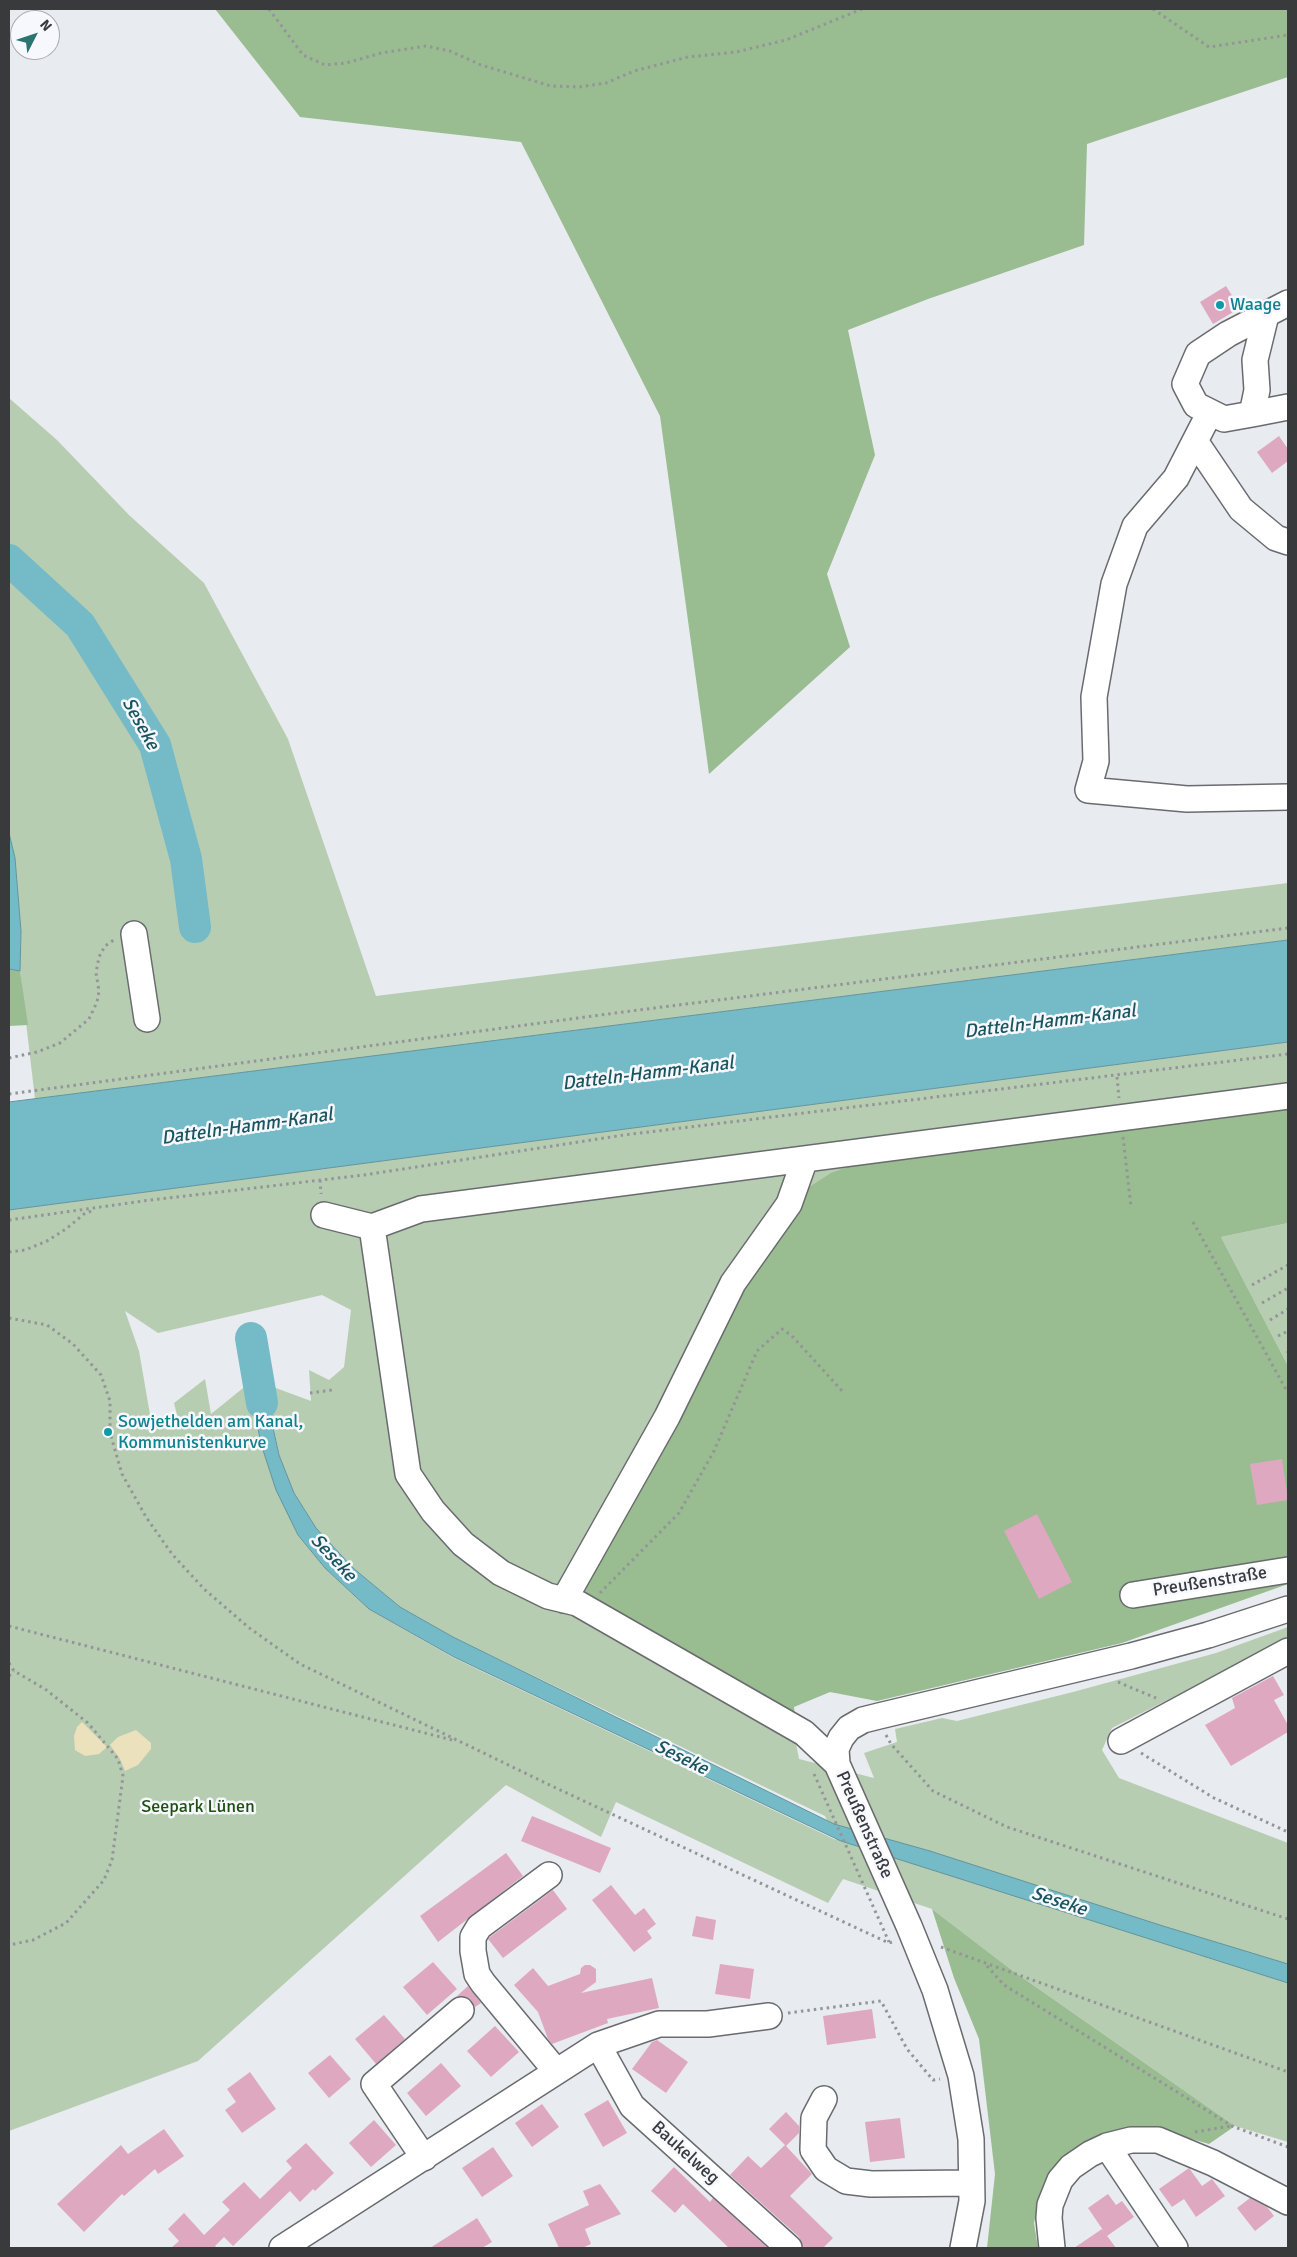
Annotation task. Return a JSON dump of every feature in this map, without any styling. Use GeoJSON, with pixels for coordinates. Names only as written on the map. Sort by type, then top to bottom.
{"type":"FeatureCollection","features":[{"type":"Feature","properties":{"kind":"street"},"geometry":{"type":"LineString","coordinates":[[1288,303],[1228,334],[1198,354],[1186,384],[1196,405],[1224,419],[1288,406]]}},
{"type":"Feature","properties":{"kind":"street"},"geometry":{"type":"LineString","coordinates":[[1252,414],[1257,390],[1255,360],[1266,316]]}},
{"type":"Feature","properties":{"kind":"street"},"geometry":{"type":"LineString","coordinates":[[1210,412],[1176,478],[1136,526],[1114,584],[1094,697],[1096,761],[1088,790],[1187,799],[1288,796]]}},
{"type":"Feature","properties":{"kind":"street"},"geometry":{"type":"LineString","coordinates":[[1195,441],[1241,509],[1276,538],[1288,542]]}},
{"type":"Feature","properties":{"kind":"street"},"geometry":{"type":"LineString","coordinates":[[134,934],[147,1019]]}},
{"type":"Feature","properties":{"kind":"street"},"geometry":{"type":"LineString","coordinates":[[323,1204],[372,1227],[421,1209],[1288,1096]]}},
{"type":"Feature","properties":{"kind":"street"},"geometry":{"type":"LineString","coordinates":[[575,1604],[732,1283],[789,1204],[805,1159]]}},
{"type":"Feature","properties":{"kind":"street"},"geometry":{"type":"LineString","coordinates":[[372,1227],[408,1474],[433,1511],[463,1544],[501,1573],[548,1596],[575,1604],[804,1733],[837,1764]]}},
{"type":"Feature","properties":{"kind":"street","name":"Preußenstraße"},"geometry":{"type":"LineString","coordinates":[[1133,1595],[1288,1570]]}},
{"type":"Feature","properties":{"kind":"street","name":"Preußenstraße"},"geometry":{"type":"LineString","coordinates":[[963,2248],[972,2201],[971,2139],[960,2076],[934,1990],[904,1935],[837,1764],[836,1749],[841,1738],[850,1728],[863,1720],[1131,1656],[1208,1635],[1288,1609]]}},
{"type":"Feature","properties":{"kind":"street"},"geometry":{"type":"LineString","coordinates":[[1122,1741],[1288,1651]]}},
{"type":"Feature","properties":{"kind":"street"},"geometry":{"type":"LineString","coordinates":[[549,1875],[479,1927],[473,1937],[472,1951],[477,1974],[483,1983],[556,2071]]}},
{"type":"Feature","properties":{"kind":"street"},"geometry":{"type":"LineString","coordinates":[[424,2158],[374,2084],[461,2010]]}},
{"type":"Feature","properties":{"kind":"street"},"geometry":{"type":"LineString","coordinates":[[282,2248],[598,2045],[659,2024],[708,2024],[770,2016]]}},
{"type":"Feature","properties":{"kind":"street","name":"Baukelweg"},"geometry":{"type":"LineString","coordinates":[[598,2045],[632,2106],[789,2248]]}},
{"type":"Feature","properties":{"kind":"street"},"geometry":{"type":"LineString","coordinates":[[824,2099],[814,2118],[812,2150],[826,2169],[846,2181],[871,2184],[971,2184]]}},
{"type":"Feature","properties":{"kind":"street"},"geometry":{"type":"LineString","coordinates":[[1052,2248],[1050,2205],[1060,2180],[1071,2167],[1090,2154],[1106,2146],[1131,2140],[1158,2140],[1213,2163],[1288,2202]]}},
{"type":"Feature","properties":{"kind":"street"},"geometry":{"type":"LineString","coordinates":[[1106,2146],[1174,2248]]}},
{"type":"Feature","properties":{"kind":"path"},"geometry":{"type":"LineString","coordinates":[[269,9],[303,55],[325,65],[426,46],[450,51],[481,65],[551,86],[579,87],[606,83],[634,71],[688,57],[736,52],[786,40],[862,9]]}},
{"type":"Feature","properties":{"kind":"path"},"geometry":{"type":"LineString","coordinates":[[1153,9],[1209,47],[1288,35]]}},
{"type":"Feature","properties":{"kind":"path"},"geometry":{"type":"LineString","coordinates":[[9,1094],[614,1013],[1288,928]]}},
{"type":"Feature","properties":{"kind":"path"},"geometry":{"type":"LineString","coordinates":[[9,1058],[37,1052],[60,1043],[82,1026],[89,1019],[97,1002],[99,991],[96,973],[99,957],[105,946],[122,936],[134,934]]}},
{"type":"Feature","properties":{"kind":"path"},"geometry":{"type":"LineString","coordinates":[[9,1220],[320,1180],[624,1135],[1288,1054]]}},
{"type":"Feature","properties":{"kind":"path"},"geometry":{"type":"LineString","coordinates":[[1121,1117],[1131,1207]]}},
{"type":"Feature","properties":{"kind":"path"},"geometry":{"type":"LineString","coordinates":[[320,1180],[323,1204]]}},
{"type":"Feature","properties":{"kind":"path"},"geometry":{"type":"LineString","coordinates":[[9,1252],[25,1250],[46,1241],[66,1229],[84,1214],[99,1207]]}},
{"type":"Feature","properties":{"kind":"path"},"geometry":{"type":"LineString","coordinates":[[1193,1222],[1288,1393]]}},
{"type":"Feature","properties":{"kind":"path"},"geometry":{"type":"LineString","coordinates":[[1252,1285],[1288,1265]]}},
{"type":"Feature","properties":{"kind":"path"},"geometry":{"type":"LineString","coordinates":[[1262,1302],[1288,1288]]}},
{"type":"Feature","properties":{"kind":"path"},"geometry":{"type":"LineString","coordinates":[[1270,1320],[1288,1309]]}},
{"type":"Feature","properties":{"kind":"path"},"geometry":{"type":"LineString","coordinates":[[9,1318],[47,1325],[73,1344],[101,1375],[110,1401],[110,1433],[122,1474],[151,1524],[172,1554],[204,1589],[248,1628],[300,1664],[462,1743],[904,1935],[1288,2072]]}},
{"type":"Feature","properties":{"kind":"path"},"geometry":{"type":"LineString","coordinates":[[575,1604],[680,1513],[714,1451],[756,1352],[782,1329],[792,1336],[844,1393]]}},
{"type":"Feature","properties":{"kind":"path"},"geometry":{"type":"LineString","coordinates":[[1278,1336],[1288,1330]]}},
{"type":"Feature","properties":{"kind":"path"},"geometry":{"type":"LineString","coordinates":[[310,1393],[332,1390]]}},
{"type":"Feature","properties":{"kind":"path"},"geometry":{"type":"LineString","coordinates":[[9,1626],[462,1743]]}},
{"type":"Feature","properties":{"kind":"path"},"geometry":{"type":"LineString","coordinates":[[9,1663],[14,1671],[45,1689],[88,1723],[118,1759],[123,1776],[112,1860],[104,1880],[66,1923],[33,1940],[9,1945]]}},
{"type":"Feature","properties":{"kind":"path"},"geometry":{"type":"LineString","coordinates":[[9,1676],[14,1671]]}},
{"type":"Feature","properties":{"kind":"path"},"geometry":{"type":"LineString","coordinates":[[1110,1678],[1181,1709]]}},
{"type":"Feature","properties":{"kind":"path"},"geometry":{"type":"LineString","coordinates":[[883,1729],[891,1744],[933,1791],[1007,1827],[1288,1919]]}},
{"type":"Feature","properties":{"kind":"path"},"geometry":{"type":"LineString","coordinates":[[1122,1741],[1214,1798],[1288,1832]]}},
{"type":"Feature","properties":{"kind":"path"},"geometry":{"type":"LineString","coordinates":[[814,1773],[872,1906],[904,1935]]}},
{"type":"Feature","properties":{"kind":"path"},"geometry":{"type":"LineString","coordinates":[[986,1965],[1004,1986],[1232,2126],[1288,2148]]}},
{"type":"Feature","properties":{"kind":"path"},"geometry":{"type":"LineString","coordinates":[[770,2016],[854,2003],[881,2001],[906,2048],[933,2080],[960,2076]]}},
{"type":"Feature","properties":{"kind":"green space"},"geometry":{"type":"Polygon","coordinates":[[[215,9],[1288,9],[1288,77],[1087,144],[1084,245],[928,299],[848,330],[875,455],[827,574],[850,647],[709,774],[660,416],[521,142],[300,117],[215,9]]]}},
{"type":"Feature","properties":{"kind":"green space"},"geometry":{"type":"Polygon","coordinates":[[[9,398],[57,440],[129,515],[204,583],[288,739],[376,996],[1288,883],[1288,940],[35,1099],[20,971],[21,931],[15,858],[9,833],[9,398]]]}},
{"type":"Feature","properties":{"kind":"green space"},"geometry":{"type":"Polygon","coordinates":[[[9,969],[20,971],[28,1025],[9,1026],[9,969]]]}},
{"type":"Feature","properties":{"kind":"green space","name":"Seepark Lünen"},"geometry":{"type":"Polygon","coordinates":[[[1288,1042],[1288,1104],[582,1586],[585,1593],[575,1608],[794,1733],[799,1759],[874,1778],[864,1753],[897,1742],[895,1729],[942,1718],[957,1721],[1073,1692],[1216,1653],[1288,1627],[1288,1639],[1112,1728],[1102,1750],[1119,1778],[1288,1843],[1288,2142],[1235,2126],[1013,1971],[932,1909],[843,1879],[828,1903],[616,1802],[601,1837],[506,1785],[198,2061],[9,2131],[9,1210],[1288,1042]],[[322,1295],[158,1333],[125,1311],[139,1351],[152,1426],[179,1423],[174,1403],[205,1379],[211,1414],[248,1384],[262,1447],[298,1535],[325,1568],[369,1609],[454,1658],[836,1840],[825,1816],[453,1637],[400,1607],[353,1568],[316,1528],[294,1493],[279,1455],[265,1384],[311,1401],[309,1370],[329,1380],[344,1367],[351,1310],[322,1295]]]}},
{"type":"Feature","properties":{"kind":"green space"},"geometry":{"type":"Polygon","coordinates":[[[1288,1104],[1288,1223],[1221,1237],[1288,1366],[1288,1584],[1122,1643],[877,1701],[830,1692],[794,1707],[796,1723],[609,1611],[585,1593],[582,1586],[742,1289],[800,1193],[831,1173],[875,1157],[1288,1104]]]}},
{"type":"Feature","properties":{"kind":"green space"},"geometry":{"type":"Polygon","coordinates":[[[1288,1223],[1288,1366],[1221,1237],[1288,1223]]]}},
{"type":"Feature","properties":{"kind":"green space"},"geometry":{"type":"Polygon","coordinates":[[[932,1909],[1013,1971],[1235,2126],[1209,2144],[1164,2131],[1053,2169],[1040,2196],[1034,2223],[1038,2248],[987,2248],[995,2174],[979,2039],[954,1978],[932,1909]]]}},
{"type":"Feature","properties":{"kind":"sand"},"geometry":{"type":"Polygon","coordinates":[[[82,1722],[107,1747],[99,1754],[85,1756],[75,1750],[74,1736],[77,1727],[82,1722]]]}},
{"type":"Feature","properties":{"kind":"sand"},"geometry":{"type":"Polygon","coordinates":[[[136,1730],[151,1743],[151,1749],[138,1765],[125,1771],[120,1759],[110,1745],[118,1737],[136,1730]]]}},
{"type":"Feature","properties":{"kind":"water"},"geometry":{"type":"Polygon","coordinates":[[[9,833],[15,858],[21,931],[20,971],[9,969],[9,833]]]}},
{"type":"Feature","properties":{"kind":"water","name":"Datteln-Hamm-Kanal"},"geometry":{"type":"Polygon","coordinates":[[[1288,940],[1288,1042],[9,1210],[9,1102],[1288,940]]]}},
{"type":"Feature","properties":{"kind":"water"},"geometry":{"type":"Polygon","coordinates":[[[258,1359],[279,1455],[294,1493],[316,1528],[353,1568],[400,1607],[453,1637],[834,1824],[930,1851],[1288,1964],[1288,1983],[841,1841],[454,1657],[369,1609],[325,1568],[298,1535],[276,1490],[262,1447],[248,1384],[252,1378],[250,1360],[258,1359]]]}},
{"type":"Feature","properties":{"kind":"building","name":"Waage"},"geometry":{"type":"Polygon","coordinates":[[[1226,286],[1240,308],[1213,324],[1200,302],[1226,286]]]}},
{"type":"Feature","properties":{"kind":"building"},"geometry":{"type":"Polygon","coordinates":[[[1279,436],[1288,449],[1288,461],[1272,473],[1257,452],[1279,436]]]}},
{"type":"Feature","properties":{"kind":"building"},"geometry":{"type":"Polygon","coordinates":[[[1282,1459],[1288,1500],[1257,1505],[1250,1464],[1282,1459]]]}},
{"type":"Feature","properties":{"kind":"building"},"geometry":{"type":"Polygon","coordinates":[[[1037,1514],[1072,1582],[1039,1599],[1004,1531],[1037,1514]]]}},
{"type":"Feature","properties":{"kind":"building"},"geometry":{"type":"Polygon","coordinates":[[[1273,1676],[1284,1695],[1274,1700],[1288,1725],[1288,1732],[1231,1766],[1205,1725],[1235,1708],[1232,1698],[1273,1676]]]}},
{"type":"Feature","properties":{"kind":"building"},"geometry":{"type":"Polygon","coordinates":[[[532,1816],[611,1848],[600,1873],[521,1841],[532,1816]]]}},
{"type":"Feature","properties":{"kind":"building"},"geometry":{"type":"Polygon","coordinates":[[[506,1853],[523,1876],[438,1942],[420,1916],[506,1853]]]}},
{"type":"Feature","properties":{"kind":"building"},"geometry":{"type":"Polygon","coordinates":[[[611,1885],[635,1915],[644,1908],[656,1924],[647,1931],[652,1938],[634,1952],[592,1900],[611,1885]]]}},
{"type":"Feature","properties":{"kind":"building"},"geometry":{"type":"Polygon","coordinates":[[[553,1890],[567,1909],[503,1958],[488,1939],[553,1890]]]}},
{"type":"Feature","properties":{"kind":"building"},"geometry":{"type":"Polygon","coordinates":[[[696,1916],[716,1920],[713,1940],[692,1936],[696,1916]]]}},
{"type":"Feature","properties":{"kind":"building"},"geometry":{"type":"Polygon","coordinates":[[[433,1962],[457,1989],[427,2015],[403,1987],[433,1962]]]}},
{"type":"Feature","properties":{"kind":"building"},"geometry":{"type":"Polygon","coordinates":[[[720,1964],[754,1969],[750,1999],[715,1994],[720,1964]]]}},
{"type":"Feature","properties":{"kind":"building"},"geometry":{"type":"Polygon","coordinates":[[[585,1965],[590,1965],[596,1969],[596,1982],[581,1993],[652,1978],[659,2008],[607,2019],[608,2023],[552,2044],[548,2039],[538,2012],[514,1985],[533,1968],[548,1986],[580,1974],[581,1968],[585,1965]]]}},
{"type":"Feature","properties":{"kind":"building"},"geometry":{"type":"Polygon","coordinates":[[[468,1986],[481,2003],[475,2007],[472,2001],[466,1997],[457,1996],[468,1986]]]}},
{"type":"Feature","properties":{"kind":"building"},"geometry":{"type":"Polygon","coordinates":[[[872,2009],[876,2038],[827,2045],[823,2016],[872,2009]]]}},
{"type":"Feature","properties":{"kind":"building"},"geometry":{"type":"Polygon","coordinates":[[[384,2015],[405,2039],[376,2064],[355,2039],[384,2015]]]}},
{"type":"Feature","properties":{"kind":"building"},"geometry":{"type":"Polygon","coordinates":[[[495,2026],[519,2052],[491,2077],[467,2051],[495,2026]]]}},
{"type":"Feature","properties":{"kind":"building"},"geometry":{"type":"Polygon","coordinates":[[[657,2040],[688,2062],[666,2093],[632,2069],[652,2042],[657,2040]]]}},
{"type":"Feature","properties":{"kind":"building"},"geometry":{"type":"Polygon","coordinates":[[[330,2055],[351,2079],[329,2098],[308,2073],[330,2055]]]}},
{"type":"Feature","properties":{"kind":"building"},"geometry":{"type":"Polygon","coordinates":[[[441,2063],[461,2086],[426,2116],[407,2093],[441,2063]]]}},
{"type":"Feature","properties":{"kind":"building"},"geometry":{"type":"Polygon","coordinates":[[[250,2072],[276,2109],[242,2133],[225,2110],[236,2102],[227,2089],[250,2072]]]}},
{"type":"Feature","properties":{"kind":"building"},"geometry":{"type":"Polygon","coordinates":[[[608,2100],[627,2133],[603,2147],[584,2114],[608,2100]]]}},
{"type":"Feature","properties":{"kind":"building"},"geometry":{"type":"Polygon","coordinates":[[[542,2104],[559,2127],[532,2147],[515,2123],[542,2104]]]}},
{"type":"Feature","properties":{"kind":"building"},"geometry":{"type":"Polygon","coordinates":[[[786,2112],[799,2126],[799,2133],[786,2146],[812,2174],[790,2196],[833,2238],[823,2248],[803,2248],[799,2237],[730,2175],[748,2156],[761,2168],[785,2145],[769,2129],[786,2112]]]}},
{"type":"Feature","properties":{"kind":"building"},"geometry":{"type":"Polygon","coordinates":[[[900,2118],[905,2158],[870,2162],[865,2122],[900,2118]]]}},
{"type":"Feature","properties":{"kind":"building"},"geometry":{"type":"Polygon","coordinates":[[[374,2120],[396,2145],[371,2167],[349,2143],[374,2120]]]}},
{"type":"Feature","properties":{"kind":"building"},"geometry":{"type":"Polygon","coordinates":[[[164,2129],[184,2156],[158,2174],[155,2169],[124,2196],[122,2194],[84,2232],[57,2204],[121,2145],[128,2154],[164,2129]]]}},
{"type":"Feature","properties":{"kind":"building"},"geometry":{"type":"Polygon","coordinates":[[[306,2143],[334,2173],[315,2191],[313,2189],[300,2202],[290,2191],[233,2246],[224,2237],[215,2246],[217,2248],[171,2248],[179,2241],[168,2229],[184,2213],[204,2235],[230,2210],[222,2202],[244,2182],[260,2199],[292,2168],[286,2161],[306,2143]]]}},
{"type":"Feature","properties":{"kind":"building"},"geometry":{"type":"Polygon","coordinates":[[[493,2147],[513,2176],[482,2197],[462,2168],[493,2147]]]}},
{"type":"Feature","properties":{"kind":"building"},"geometry":{"type":"Polygon","coordinates":[[[674,2167],[710,2202],[713,2198],[768,2248],[729,2248],[683,2204],[675,2213],[651,2191],[674,2167]]]}},
{"type":"Feature","properties":{"kind":"building"},"geometry":{"type":"Polygon","coordinates":[[[1189,2168],[1202,2186],[1212,2179],[1225,2196],[1196,2217],[1184,2199],[1172,2207],[1159,2189],[1189,2168]]]}},
{"type":"Feature","properties":{"kind":"building"},"geometry":{"type":"Polygon","coordinates":[[[600,2184],[621,2214],[585,2229],[591,2244],[582,2248],[559,2248],[548,2224],[589,2205],[583,2191],[600,2184]]]}},
{"type":"Feature","properties":{"kind":"building"},"geometry":{"type":"Polygon","coordinates":[[[1108,2194],[1116,2205],[1122,2201],[1134,2217],[1107,2236],[1088,2208],[1108,2194]]]}},
{"type":"Feature","properties":{"kind":"building"},"geometry":{"type":"Polygon","coordinates":[[[1250,2198],[1267,2207],[1274,2216],[1255,2231],[1237,2208],[1250,2198]]]}},
{"type":"Feature","properties":{"kind":"building"},"geometry":{"type":"Polygon","coordinates":[[[477,2218],[492,2242],[482,2248],[430,2248],[477,2218]]]}},
{"type":"Feature","properties":{"kind":"building"},"geometry":{"type":"Polygon","coordinates":[[[1102,2229],[1116,2248],[1074,2248],[1102,2229]]]}},
{"type":"Feature","properties":{"kind":"waterway","name":"Seseke"},"geometry":{"type":"LineString","coordinates":[[9,560],[80,625],[155,745],[186,859],[195,927]]}},
{"type":"Feature","properties":{"kind":"waterway","name":"Seseke"},"geometry":{"type":"LineString","coordinates":[[251,1338],[262,1403]]}},
{"type":"Feature","properties":{"kind":"place","name":"Waage"},"geometry":{"type":"Point","coordinates":[1220,305]}},
{"type":"Feature","properties":{"kind":"place","name":"Sowjethelden am Kanal, Kommunistenkurve"},"geometry":{"type":"Point","coordinates":[108,1432]}}]}
